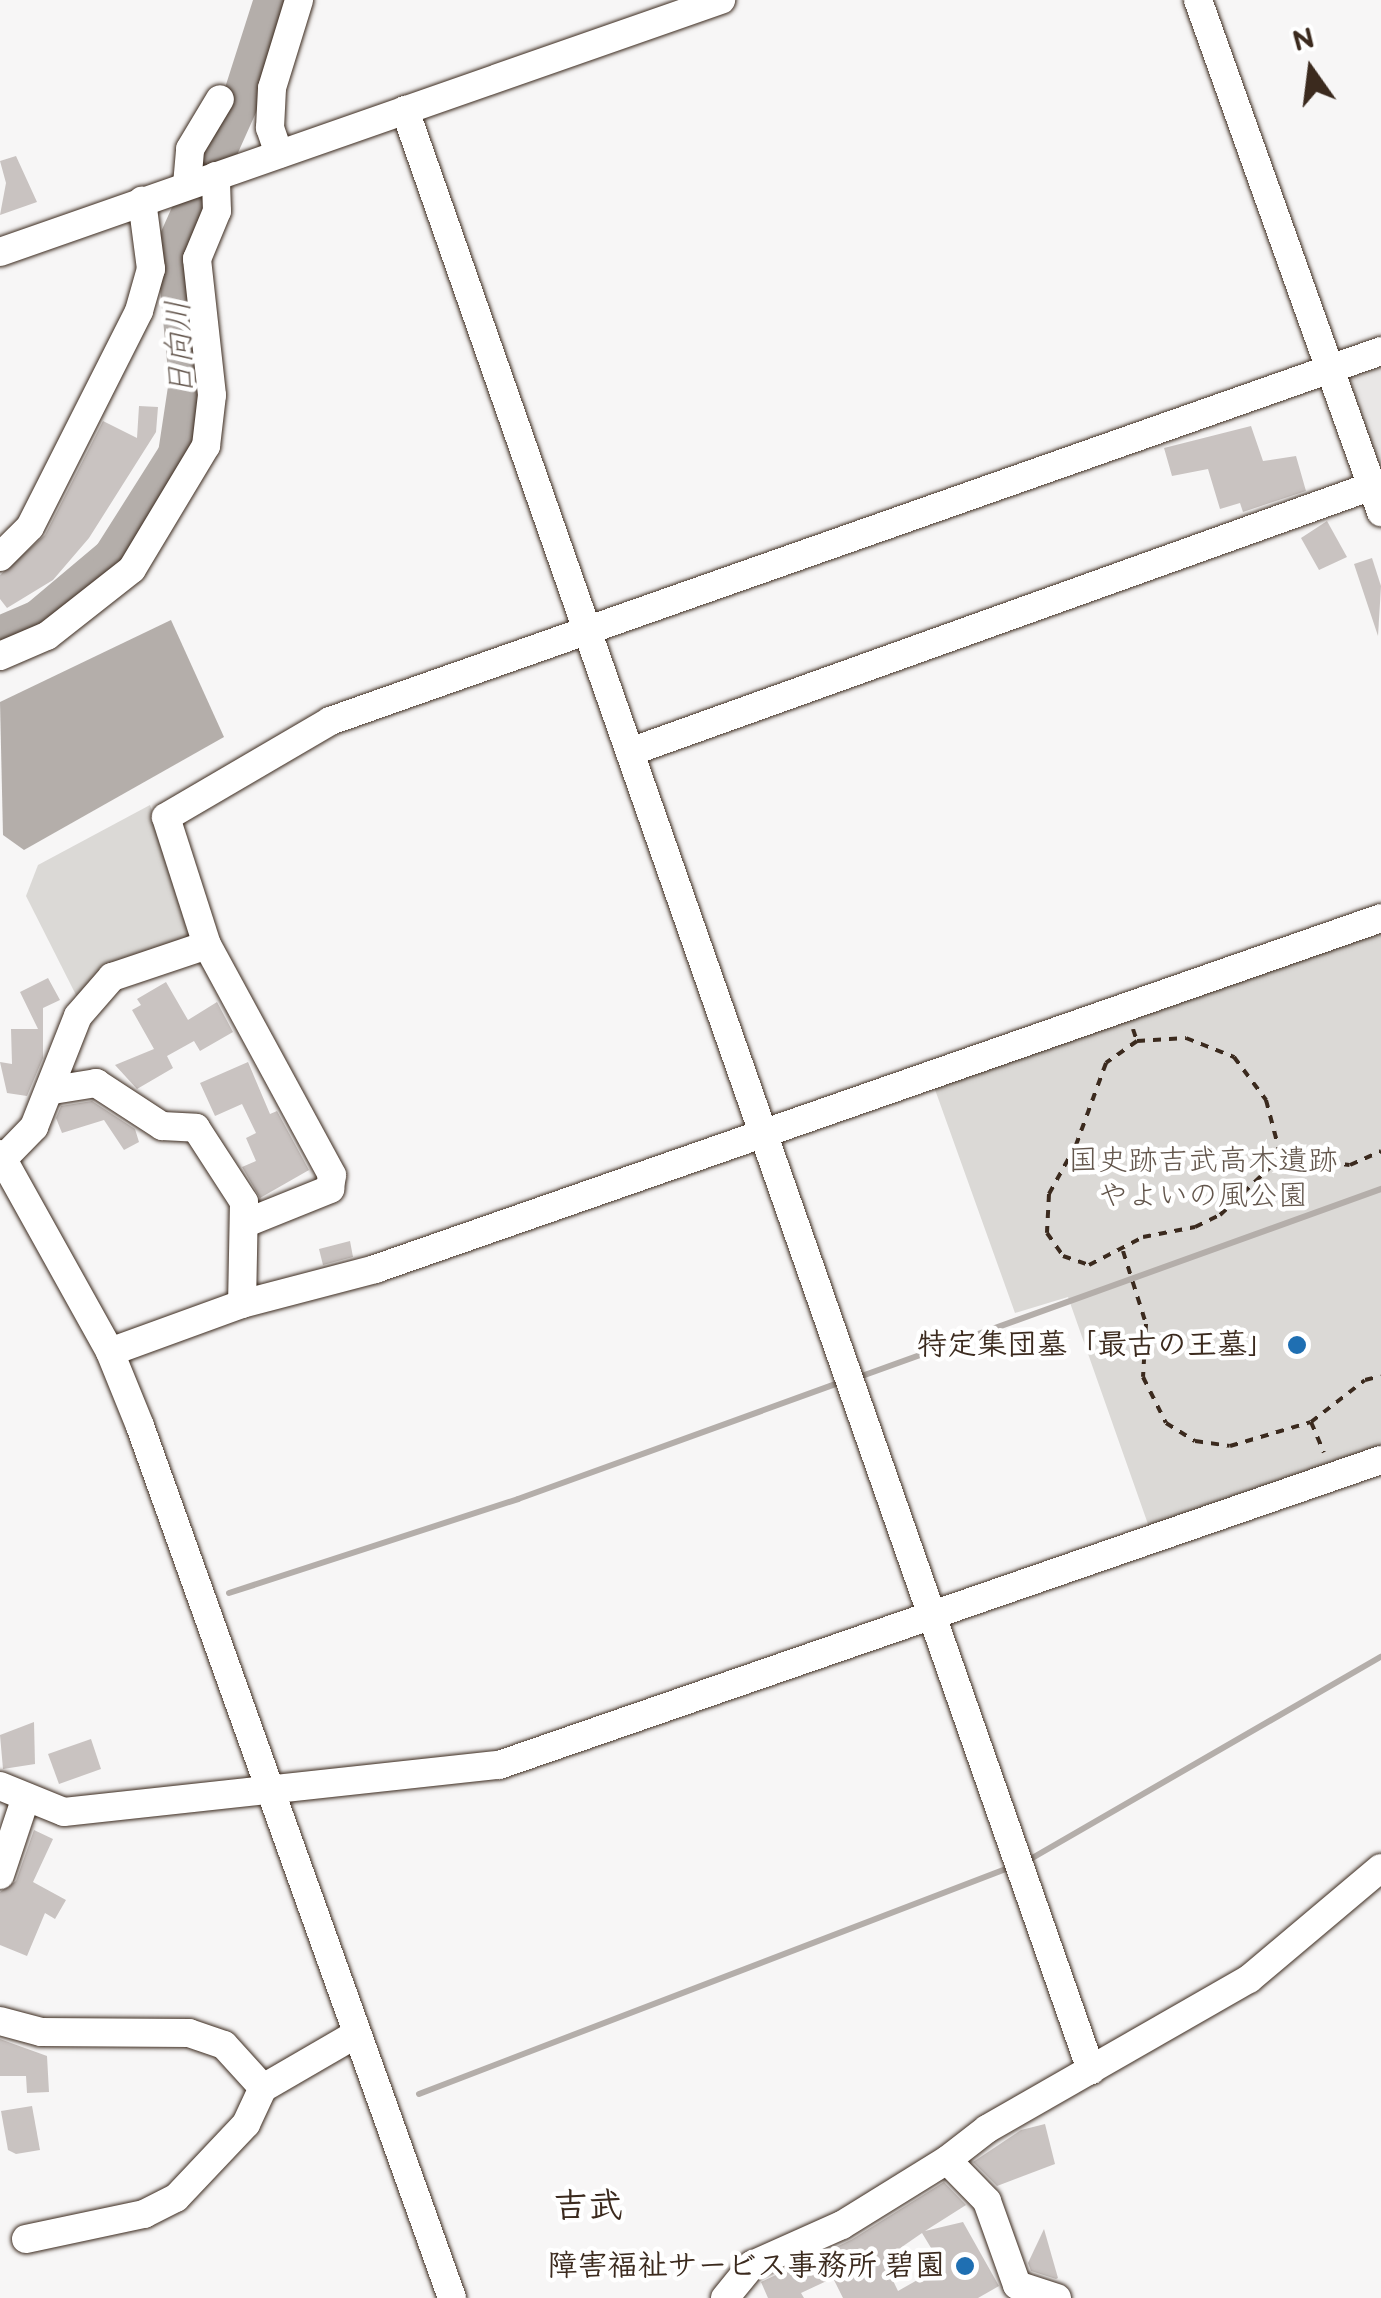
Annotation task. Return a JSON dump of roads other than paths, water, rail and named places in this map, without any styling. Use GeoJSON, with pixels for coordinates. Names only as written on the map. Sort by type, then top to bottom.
{"type":"FeatureCollection","features":[{"type":"Feature","properties":{"kind":"street"},"geometry":{"type":"LineString","coordinates":[[279,154],[270,128],[272,88],[299,0]]}},
{"type":"Feature","properties":{"kind":"street"},"geometry":{"type":"LineString","coordinates":[[0,252],[405,110],[686,6],[721,0]]}},
{"type":"Feature","properties":{"kind":"street"},"geometry":{"type":"LineString","coordinates":[[630,752],[1376,499],[1198,0]]}},
{"type":"Feature","properties":{"kind":"street"},"geometry":{"type":"LineString","coordinates":[[187,185],[190,149],[220,98]]}},
{"type":"Feature","properties":{"kind":"street"},"geometry":{"type":"LineString","coordinates":[[405,110],[1091,2070]]}},
{"type":"Feature","properties":{"kind":"street"},"geometry":{"type":"LineString","coordinates":[[0,656],[47,636],[132,569],[206,446],[212,395],[197,259],[217,211],[219,175]]}},
{"type":"Feature","properties":{"kind":"street"},"geometry":{"type":"LineString","coordinates":[[0,557],[30,527],[139,311],[151,269],[142,201]]}},
{"type":"Feature","properties":{"kind":"street"},"geometry":{"type":"LineString","coordinates":[[242,1304],[239,1234],[246,1223],[330,1189],[332,1175],[206,945],[166,817],[330,721],[1381,351]]}},
{"type":"Feature","properties":{"kind":"street"},"geometry":{"type":"LineString","coordinates":[[110,1352],[242,1304],[375,1269],[1381,918]]}},
{"type":"Feature","properties":{"kind":"street"},"geometry":{"type":"LineString","coordinates":[[206,945],[112,977],[78,1016],[53,1090],[34,1127],[1,1159],[110,1352],[452,2298]]}},
{"type":"Feature","properties":{"kind":"street"},"geometry":{"type":"LineString","coordinates":[[53,1090],[96,1083],[162,1126],[196,1128],[244,1202],[246,1223]]}},
{"type":"Feature","properties":{"kind":"street"},"geometry":{"type":"LineString","coordinates":[[0,1786],[64,1812],[499,1764],[935,1617],[1381,1460]]}},
{"type":"Feature","properties":{"kind":"street"},"geometry":{"type":"LineString","coordinates":[[0,1875],[26,1796]]}},
{"type":"Feature","properties":{"kind":"street"},"geometry":{"type":"LineString","coordinates":[[725,2298],[752,2265],[842,2224],[1091,2070],[1249,1979],[1381,1868]]}},
{"type":"Feature","properties":{"kind":"street"},"geometry":{"type":"LineString","coordinates":[[0,2021],[41,2032],[189,2033],[224,2044],[262,2088]]}},
{"type":"Feature","properties":{"kind":"street"},"geometry":{"type":"LineString","coordinates":[[26,2239],[144,2214],[176,2198],[246,2124],[262,2088],[356,2034]]}},
{"type":"Feature","properties":{"kind":"street"},"geometry":{"type":"LineString","coordinates":[[947,2160],[987,2200],[1017,2285],[1057,2298]]}},
{"type":"Feature","properties":{"kind":"waterway","name":"日向川"},"geometry":{"type":"LineString","coordinates":[[0,635],[38,619],[112,557],[177,454],[188,381],[175,247],[242,97],[273,0]]}},
{"type":"Feature","properties":{"kind":"waterway"},"geometry":{"type":"LineString","coordinates":[[859,1377],[1381,1189]]}},
{"type":"Feature","properties":{"kind":"waterway"},"geometry":{"type":"LineString","coordinates":[[229,1593],[518,1499],[842,1382]]}},
{"type":"Feature","properties":{"kind":"waterway"},"geometry":{"type":"LineString","coordinates":[[1027,1861],[1381,1657]]}},
{"type":"Feature","properties":{"kind":"waterway"},"geometry":{"type":"LineString","coordinates":[[419,2094],[1011,1867]]}},
{"type":"Feature","properties":{"kind":"place","name":"特定集団墓「最古の王墓」"},"geometry":{"type":"Point","coordinates":[1297,1345]}},
{"type":"Feature","properties":{"kind":"place","name":"障害福祉サービス事務所 碧園"},"geometry":{"type":"Point","coordinates":[965,2266]}},
{"type":"Feature","properties":{"kind":"district","name":"吉武"},"geometry":{"type":"Point","coordinates":[588,2207]}},
{"type":"Feature","properties":{"kind":"park label","name":"国史跡吉武高木遺跡 やよいの風公園"},"geometry":{"type":"Point","coordinates":[1203,1178]}}]}
